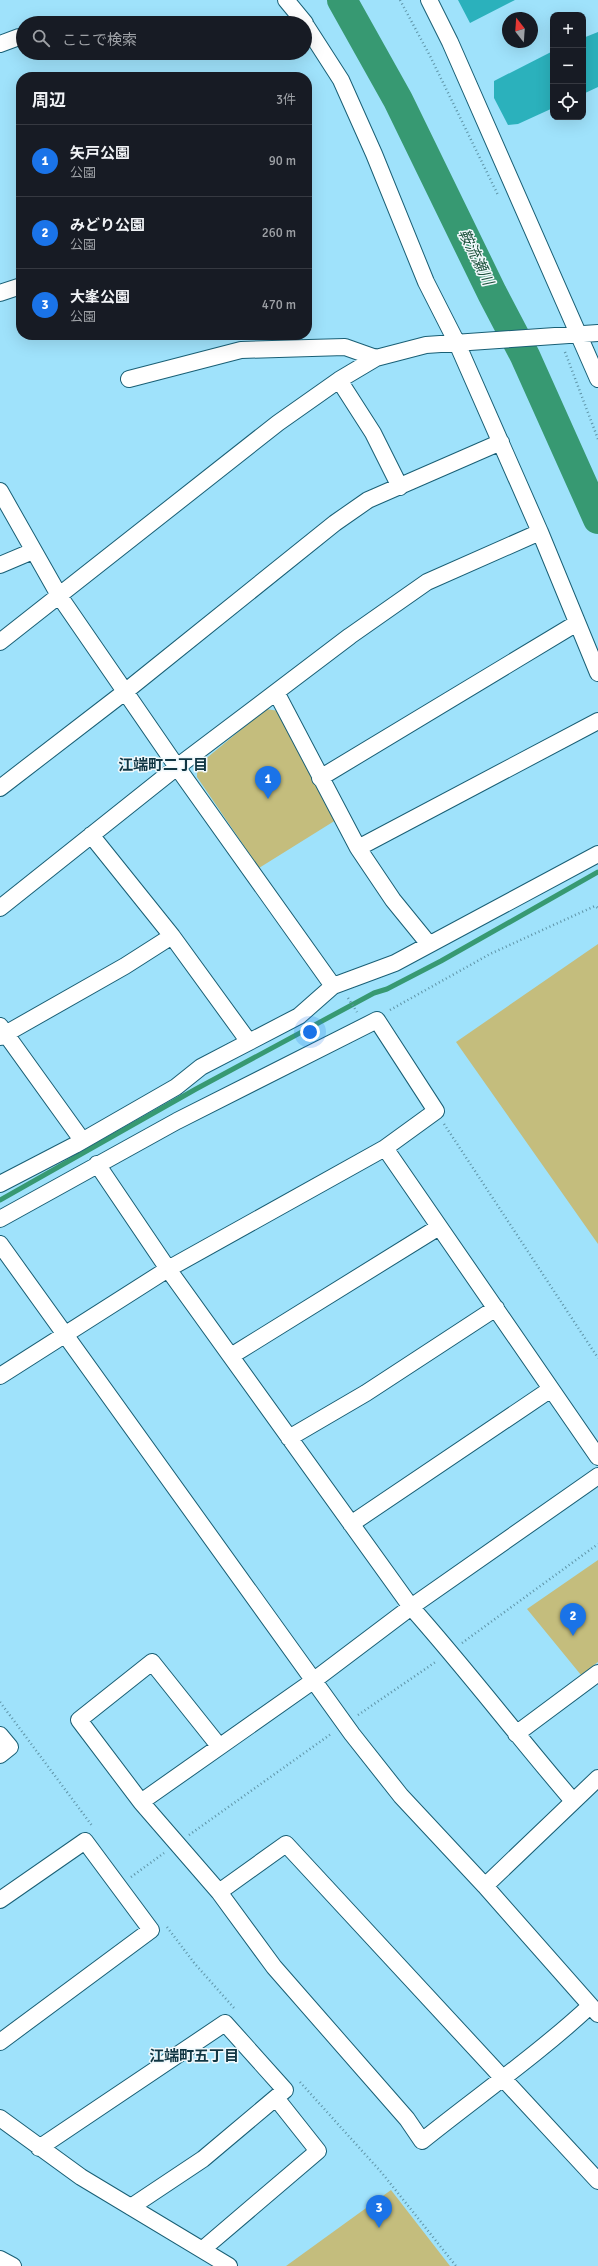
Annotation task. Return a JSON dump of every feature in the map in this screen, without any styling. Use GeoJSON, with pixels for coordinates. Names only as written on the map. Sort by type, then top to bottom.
{"type":"FeatureCollection","features":[{"type":"Feature","properties":{"kind":"street"},"geometry":{"type":"LineString","coordinates":[[286,0],[299,16]]}},
{"type":"Feature","properties":{"kind":"street"},"geometry":{"type":"LineString","coordinates":[[429,0],[454,50],[580,334],[598,379]]}},
{"type":"Feature","properties":{"kind":"street"},"geometry":{"type":"LineString","coordinates":[[312,34],[341,80],[374,154],[426,282],[461,341],[501,442],[598,673]]}},
{"type":"Feature","properties":{"kind":"street"},"geometry":{"type":"LineString","coordinates":[[0,44],[16,38]]}},
{"type":"Feature","properties":{"kind":"street"},"geometry":{"type":"LineString","coordinates":[[0,293],[16,288]]}},
{"type":"Feature","properties":{"kind":"street"},"geometry":{"type":"LineString","coordinates":[[0,642],[60,597],[278,423],[339,380],[376,358],[426,345],[461,341],[598,333]]}},
{"type":"Feature","properties":{"kind":"street"},"geometry":{"type":"LineString","coordinates":[[129,379],[240,350],[345,347],[376,358]]}},
{"type":"Feature","properties":{"kind":"street"},"geometry":{"type":"LineString","coordinates":[[339,380],[373,433],[400,487]]}},
{"type":"Feature","properties":{"kind":"street"},"geometry":{"type":"LineString","coordinates":[[0,788],[126,691],[335,523],[368,500],[501,442]]}},
{"type":"Feature","properties":{"kind":"street"},"geometry":{"type":"LineString","coordinates":[[0,491],[60,597],[177,767],[338,989]]}},
{"type":"Feature","properties":{"kind":"street"},"geometry":{"type":"LineString","coordinates":[[0,908],[177,767],[350,636],[427,582],[540,532]]}},
{"type":"Feature","properties":{"kind":"street"},"geometry":{"type":"LineString","coordinates":[[0,565],[33,551]]}},
{"type":"Feature","properties":{"kind":"street"},"geometry":{"type":"LineString","coordinates":[[320,778],[577,623]]}},
{"type":"Feature","properties":{"kind":"street"},"geometry":{"type":"LineString","coordinates":[[276,692],[358,848],[393,900],[428,943]]}},
{"type":"Feature","properties":{"kind":"street"},"geometry":{"type":"LineString","coordinates":[[358,848],[598,721]]}},
{"type":"Feature","properties":{"kind":"street"},"geometry":{"type":"LineString","coordinates":[[91,835],[172,936],[249,1042]]}},
{"type":"Feature","properties":{"kind":"street"},"geometry":{"type":"LineString","coordinates":[[0,1184],[176,1087],[201,1067],[299,1016],[338,989],[394,963],[428,943],[598,854]]}},
{"type":"Feature","properties":{"kind":"street"},"geometry":{"type":"LineString","coordinates":[[82,1140],[2,1032],[125,966],[172,936]]}},
{"type":"Feature","properties":{"kind":"street"},"geometry":{"type":"LineString","coordinates":[[0,1219],[97,1164],[377,1020],[436,1112],[385,1148],[168,1269],[0,1376]]}},
{"type":"Feature","properties":{"kind":"street"},"geometry":{"type":"LineString","coordinates":[[385,1148],[598,1457]]}},
{"type":"Feature","properties":{"kind":"street"},"geometry":{"type":"LineString","coordinates":[[97,1164],[168,1269],[411,1607],[573,1801]]}},
{"type":"Feature","properties":{"kind":"street"},"geometry":{"type":"LineString","coordinates":[[230,1356],[440,1227]]}},
{"type":"Feature","properties":{"kind":"street"},"geometry":{"type":"LineString","coordinates":[[0,1244],[66,1334],[313,1681],[401,1796],[485,1886],[594,2010],[565,2030],[504,2079],[422,2141],[407,2120],[274,1967],[219,1892],[142,1802],[79,1720],[152,1662],[219,1746]]}},
{"type":"Feature","properties":{"kind":"street"},"geometry":{"type":"LineString","coordinates":[[289,1438],[366,1393],[496,1308]]}},
{"type":"Feature","properties":{"kind":"street"},"geometry":{"type":"LineString","coordinates":[[351,1524],[551,1389]]}},
{"type":"Feature","properties":{"kind":"street"},"geometry":{"type":"LineString","coordinates":[[142,1802],[219,1746],[313,1681],[411,1607],[598,1476]]}},
{"type":"Feature","properties":{"kind":"street"},"geometry":{"type":"LineString","coordinates":[[516,1734],[598,1673]]}},
{"type":"Feature","properties":{"kind":"street"},"geometry":{"type":"LineString","coordinates":[[0,1735],[10,1747],[0,1755]]}},
{"type":"Feature","properties":{"kind":"street"},"geometry":{"type":"LineString","coordinates":[[485,1886],[598,1778]]}},
{"type":"Feature","properties":{"kind":"street"},"geometry":{"type":"LineString","coordinates":[[0,1900],[85,1841],[151,1930],[0,2042]]}},
{"type":"Feature","properties":{"kind":"street"},"geometry":{"type":"LineString","coordinates":[[219,1892],[286,1844],[598,2181]]}},
{"type":"Feature","properties":{"kind":"street"},"geometry":{"type":"LineString","coordinates":[[39,2148],[225,2023],[285,2090],[202,2159],[131,2207]]}},
{"type":"Feature","properties":{"kind":"street"},"geometry":{"type":"LineString","coordinates":[[202,2249],[318,2151],[276,2098]]}},
{"type":"Feature","properties":{"kind":"street"},"geometry":{"type":"LineString","coordinates":[[0,2118],[39,2148],[81,2177],[229,2266]]}},
{"type":"Feature","properties":{"kind":"street"},"geometry":{"type":"LineString","coordinates":[[0,2259],[12,2266]]}},
{"type":"Feature","properties":{"kind":"path"},"geometry":{"type":"LineString","coordinates":[[400,0],[430,56],[501,202]]}},
{"type":"Feature","properties":{"kind":"path"},"geometry":{"type":"LineString","coordinates":[[559,335],[598,439]]}},
{"type":"Feature","properties":{"kind":"path"},"geometry":{"type":"LineString","coordinates":[[377,1020],[398,1004],[490,954],[595,906],[598,908]]}},
{"type":"Feature","properties":{"kind":"path"},"geometry":{"type":"LineString","coordinates":[[338,989],[358,1014]]}},
{"type":"Feature","properties":{"kind":"path"},"geometry":{"type":"LineString","coordinates":[[436,1112],[598,1358]]}},
{"type":"Feature","properties":{"kind":"path"},"geometry":{"type":"LineString","coordinates":[[356,1716],[450,1652],[598,1544]]}},
{"type":"Feature","properties":{"kind":"path"},"geometry":{"type":"LineString","coordinates":[[0,1702],[98,1833]]}},
{"type":"Feature","properties":{"kind":"path"},"geometry":{"type":"LineString","coordinates":[[189,1835],[331,1734]]}},
{"type":"Feature","properties":{"kind":"path"},"geometry":{"type":"LineString","coordinates":[[130,1877],[164,1853]]}},
{"type":"Feature","properties":{"kind":"path"},"geometry":{"type":"LineString","coordinates":[[126,1871],[135,1883]]}},
{"type":"Feature","properties":{"kind":"path"},"geometry":{"type":"LineString","coordinates":[[162,1920],[195,1964],[236,2010]]}},
{"type":"Feature","properties":{"kind":"path"},"geometry":{"type":"LineString","coordinates":[[299,2080],[382,2173],[456,2266]]}},
{"type":"Feature","properties":{"kind":"shaded area"},"geometry":{"type":"Polygon","coordinates":[[[266,709],[279,711],[336,820],[259,868],[197,777],[197,766],[266,709]]]}},
{"type":"Feature","properties":{"kind":"shaded area"},"geometry":{"type":"Polygon","coordinates":[[[598,944],[598,1244],[456,1042],[598,944]]]}},
{"type":"Feature","properties":{"kind":"shaded area"},"geometry":{"type":"Polygon","coordinates":[[[598,1560],[598,1662],[581,1675],[527,1609],[598,1560]]]}},
{"type":"Feature","properties":{"kind":"shaded area"},"geometry":{"type":"Polygon","coordinates":[[[391,2190],[450,2266],[286,2266],[391,2190]]]}},
{"type":"Feature","properties":{"kind":"building"},"geometry":{"type":"Polygon","coordinates":[[[458,0],[515,0],[470,23],[458,0]]]}},
{"type":"Feature","properties":{"kind":"building"},"geometry":{"type":"Polygon","coordinates":[[[598,32],[598,87],[586,93],[586,48],[586,37],[598,32]]]}},
{"type":"Feature","properties":{"kind":"building"},"geometry":{"type":"Polygon","coordinates":[[[550,53],[550,109],[518,124],[508,125],[494,98],[494,81],[550,53]]]}},
{"type":"Feature","properties":{"kind":"waterway","name":"鞍流瀬川"},"geometry":{"type":"LineString","coordinates":[[342,0],[398,100],[492,293],[525,356],[598,519]]}},
{"type":"Feature","properties":{"kind":"waterway"},"geometry":{"type":"LineString","coordinates":[[0,1200],[196,1089],[374,993],[387,989],[441,961],[598,872]]}},
{"type":"Feature","properties":{"kind":"place","name":"矢戸公園"},"geometry":{"type":"Point","coordinates":[268,799]}},
{"type":"Feature","properties":{"kind":"place","name":"みどり公園"},"geometry":{"type":"Point","coordinates":[573,1636]}},
{"type":"Feature","properties":{"kind":"place","name":"大峯公園"},"geometry":{"type":"Point","coordinates":[379,2228]}},
{"type":"Feature","properties":{"kind":"district","name":"江端町二丁目"},"geometry":{"type":"Point","coordinates":[163,765]}},
{"type":"Feature","properties":{"kind":"district","name":"江端町五丁目"},"geometry":{"type":"Point","coordinates":[194,2056]}}]}
